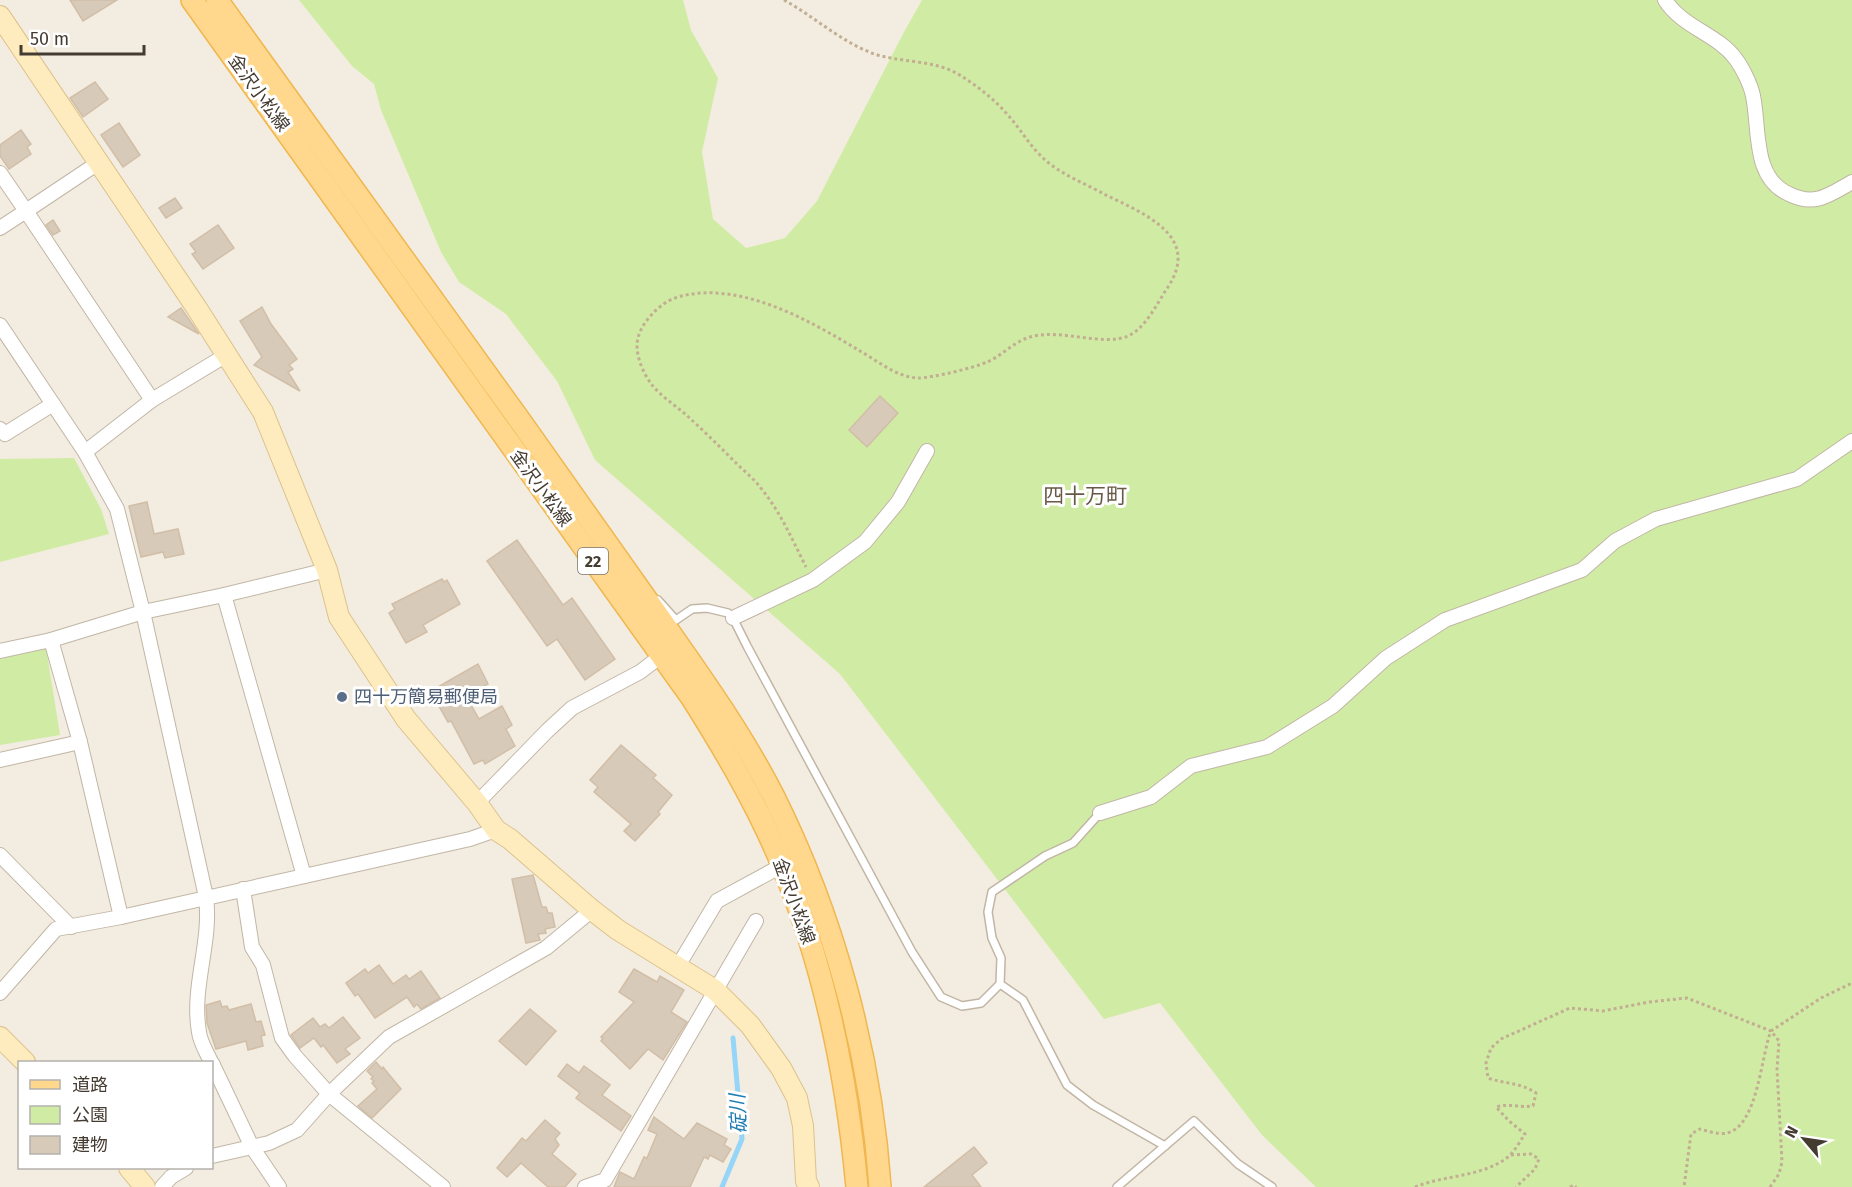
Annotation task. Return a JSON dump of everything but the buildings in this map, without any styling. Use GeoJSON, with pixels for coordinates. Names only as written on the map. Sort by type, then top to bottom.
{"type":"FeatureCollection","features":[{"type":"Feature","properties":{"kind":"main road","name":"金沢小松線"},"geometry":{"type":"LineString","coordinates":[[192,0],[692,698],[724,749],[783,865],[805,928],[831,1021],[848,1110],[857,1187]]}},
{"type":"Feature","properties":{"kind":"main road","name":"金沢小松線"},"geometry":{"type":"LineString","coordinates":[[217,0],[710,688],[773,795],[800,855],[828,930],[858,1037],[870,1099],[880,1187]]}},
{"type":"Feature","properties":{"kind":"street"},"geometry":{"type":"LineString","coordinates":[[1665,0],[1686,22],[1723,46],[1736,59],[1753,95],[1755,126],[1765,172],[1779,190],[1802,201],[1825,198],[1852,182]]}},
{"type":"Feature","properties":{"kind":"street"},"geometry":{"type":"LineString","coordinates":[[0,16],[228,354],[263,412],[327,570],[339,617],[406,719],[477,803],[496,830],[510,839],[592,910],[635,941],[715,990],[750,1025],[791,1084],[801,1112],[806,1180],[809,1187]]}},
{"type":"Feature","properties":{"kind":"street"},"geometry":{"type":"LineString","coordinates":[[0,228],[98,163]]}},
{"type":"Feature","properties":{"kind":"street"},"geometry":{"type":"LineString","coordinates":[[0,173],[152,400]]}},
{"type":"Feature","properties":{"kind":"street"},"geometry":{"type":"LineString","coordinates":[[0,325],[85,452],[117,510],[143,612],[206,897],[208,914],[196,999],[199,1035],[210,1061]]}},
{"type":"Feature","properties":{"kind":"street"},"geometry":{"type":"LineString","coordinates":[[85,452],[152,400],[228,354]]}},
{"type":"Feature","properties":{"kind":"street"},"geometry":{"type":"LineString","coordinates":[[0,429],[5,434],[53,404]]}},
{"type":"Feature","properties":{"kind":"street"},"geometry":{"type":"LineString","coordinates":[[1100,813],[1151,798],[1191,766],[1267,747],[1333,706],[1386,658],[1445,620],[1582,570],[1615,541],[1656,519],[1797,479],[1852,441]]}},
{"type":"Feature","properties":{"kind":"street"},"geometry":{"type":"LineString","coordinates":[[733,618],[813,580],[865,542],[898,502],[927,451]]}},
{"type":"Feature","properties":{"kind":"street"},"geometry":{"type":"LineString","coordinates":[[0,651],[51,640],[143,612],[327,570]]}},
{"type":"Feature","properties":{"kind":"street"},"geometry":{"type":"LineString","coordinates":[[224,595],[304,876]]}},
{"type":"Feature","properties":{"kind":"street"},"geometry":{"type":"LineString","coordinates":[[51,640],[80,742],[121,917]]}},
{"type":"Feature","properties":{"kind":"street"},"geometry":{"type":"LineString","coordinates":[[477,803],[572,708],[640,672],[662,656]]}},
{"type":"Feature","properties":{"kind":"street"},"geometry":{"type":"LineString","coordinates":[[0,760],[80,742]]}},
{"type":"Feature","properties":{"kind":"street"},"geometry":{"type":"LineString","coordinates":[[0,993],[56,929],[121,917],[470,839],[496,830]]}},
{"type":"Feature","properties":{"kind":"street"},"geometry":{"type":"LineString","coordinates":[[0,855],[71,927]]}},
{"type":"Feature","properties":{"kind":"street"},"geometry":{"type":"LineString","coordinates":[[678,966],[717,901],[783,865]]}},
{"type":"Feature","properties":{"kind":"street"},"geometry":{"type":"LineString","coordinates":[[243,889],[252,947],[263,965],[282,1038],[329,1094],[443,1187]]}},
{"type":"Feature","properties":{"kind":"street"},"geometry":{"type":"LineString","coordinates":[[213,1155],[269,1143],[297,1130],[329,1094],[389,1038],[546,948],[592,910]]}},
{"type":"Feature","properties":{"kind":"street"},"geometry":{"type":"LineString","coordinates":[[591,1186],[605,1180],[756,921]]}},
{"type":"Feature","properties":{"kind":"street"},"geometry":{"type":"LineString","coordinates":[[0,1037],[24,1061]]}},
{"type":"Feature","properties":{"kind":"street"},"geometry":{"type":"LineString","coordinates":[[213,1067],[252,1147],[279,1187]]}},
{"type":"Feature","properties":{"kind":"street"},"geometry":{"type":"LineString","coordinates":[[131,1169],[145,1187]]}},
{"type":"Feature","properties":{"kind":"street"},"geometry":{"type":"LineString","coordinates":[[162,1187],[183,1169]]}},
{"type":"Feature","properties":{"kind":"lane"},"geometry":{"type":"LineString","coordinates":[[603,537],[676,620],[692,609],[707,608],[728,613],[733,618],[912,952],[941,996],[962,1006],[981,1003],[1000,984],[1001,958],[992,938],[988,912],[992,892],[1037,861],[1073,843],[1100,813]]}},
{"type":"Feature","properties":{"kind":"lane"},"geometry":{"type":"LineString","coordinates":[[1000,984],[1023,1000],[1067,1085],[1093,1105],[1165,1146]]}},
{"type":"Feature","properties":{"kind":"lane"},"geometry":{"type":"LineString","coordinates":[[1117,1187],[1194,1121],[1238,1164],[1272,1187]]}},
{"type":"Feature","properties":{"kind":"path"},"geometry":{"type":"LineString","coordinates":[[784,0],[871,54],[953,71],[983,91],[1006,112],[1040,156],[1052,166],[1134,209],[1161,226],[1178,248],[1179,262],[1172,280],[1141,328],[1126,337],[1101,339],[1065,334],[1032,336],[987,362],[919,378],[898,374],[822,328],[768,303],[714,293],[689,294],[668,300],[651,315],[637,339],[639,363],[652,385],[759,485],[782,519],[813,580]]}},
{"type":"Feature","properties":{"kind":"path"},"geometry":{"type":"LineString","coordinates":[[1684,1187],[1691,1134],[1700,1129],[1726,1134],[1737,1129],[1752,1106],[1758,1087],[1766,1042],[1771,1030],[1821,998],[1852,983]]}},
{"type":"Feature","properties":{"kind":"path"},"geometry":{"type":"LineString","coordinates":[[1415,1187],[1431,1180],[1466,1174],[1499,1163],[1511,1155],[1525,1134],[1496,1107],[1506,1104],[1533,1106],[1536,1093],[1526,1086],[1488,1078],[1486,1063],[1491,1048],[1501,1039],[1570,1008],[1603,1011],[1649,1002],[1688,998],[1771,1030],[1779,1041],[1777,1069],[1782,1162],[1779,1174],[1770,1187]]}},
{"type":"Feature","properties":{"kind":"path"},"geometry":{"type":"LineString","coordinates":[[1511,1155],[1531,1154],[1539,1159],[1535,1169],[1516,1187]]}},
{"type":"Feature","properties":{"kind":"path"},"geometry":{"type":"LineString","coordinates":[[1570,1187],[1576,1187]]}},
{"type":"Feature","properties":{"kind":"green space"},"geometry":{"type":"Polygon","coordinates":[[[299,0],[683,0],[691,30],[718,78],[702,152],[713,219],[746,248],[785,238],[817,201],[922,0],[1852,0],[1852,1187],[1316,1187],[1262,1135],[1160,1003],[1104,1019],[840,674],[595,460],[557,381],[506,314],[459,282],[441,252],[381,110],[374,84],[352,66],[299,0]]]}},
{"type":"Feature","properties":{"kind":"green space"},"geometry":{"type":"Polygon","coordinates":[[[74,458],[101,509],[109,534],[0,562],[0,459],[74,458]]]}},
{"type":"Feature","properties":{"kind":"green space"},"geometry":{"type":"Polygon","coordinates":[[[46,648],[60,735],[0,745],[0,659],[46,648]]]}},
{"type":"Feature","properties":{"kind":"waterway","name":"碇川"},"geometry":{"type":"LineString","coordinates":[[722,1187],[742,1139],[733,1038]]}},
{"type":"Feature","properties":{"kind":"place","name":"四十万簡易郵便局"},"geometry":{"type":"Point","coordinates":[342,697]}},
{"type":"Feature","properties":{"kind":"district","name":"四十万町"},"geometry":{"type":"Point","coordinates":[1085,496]}}]}
